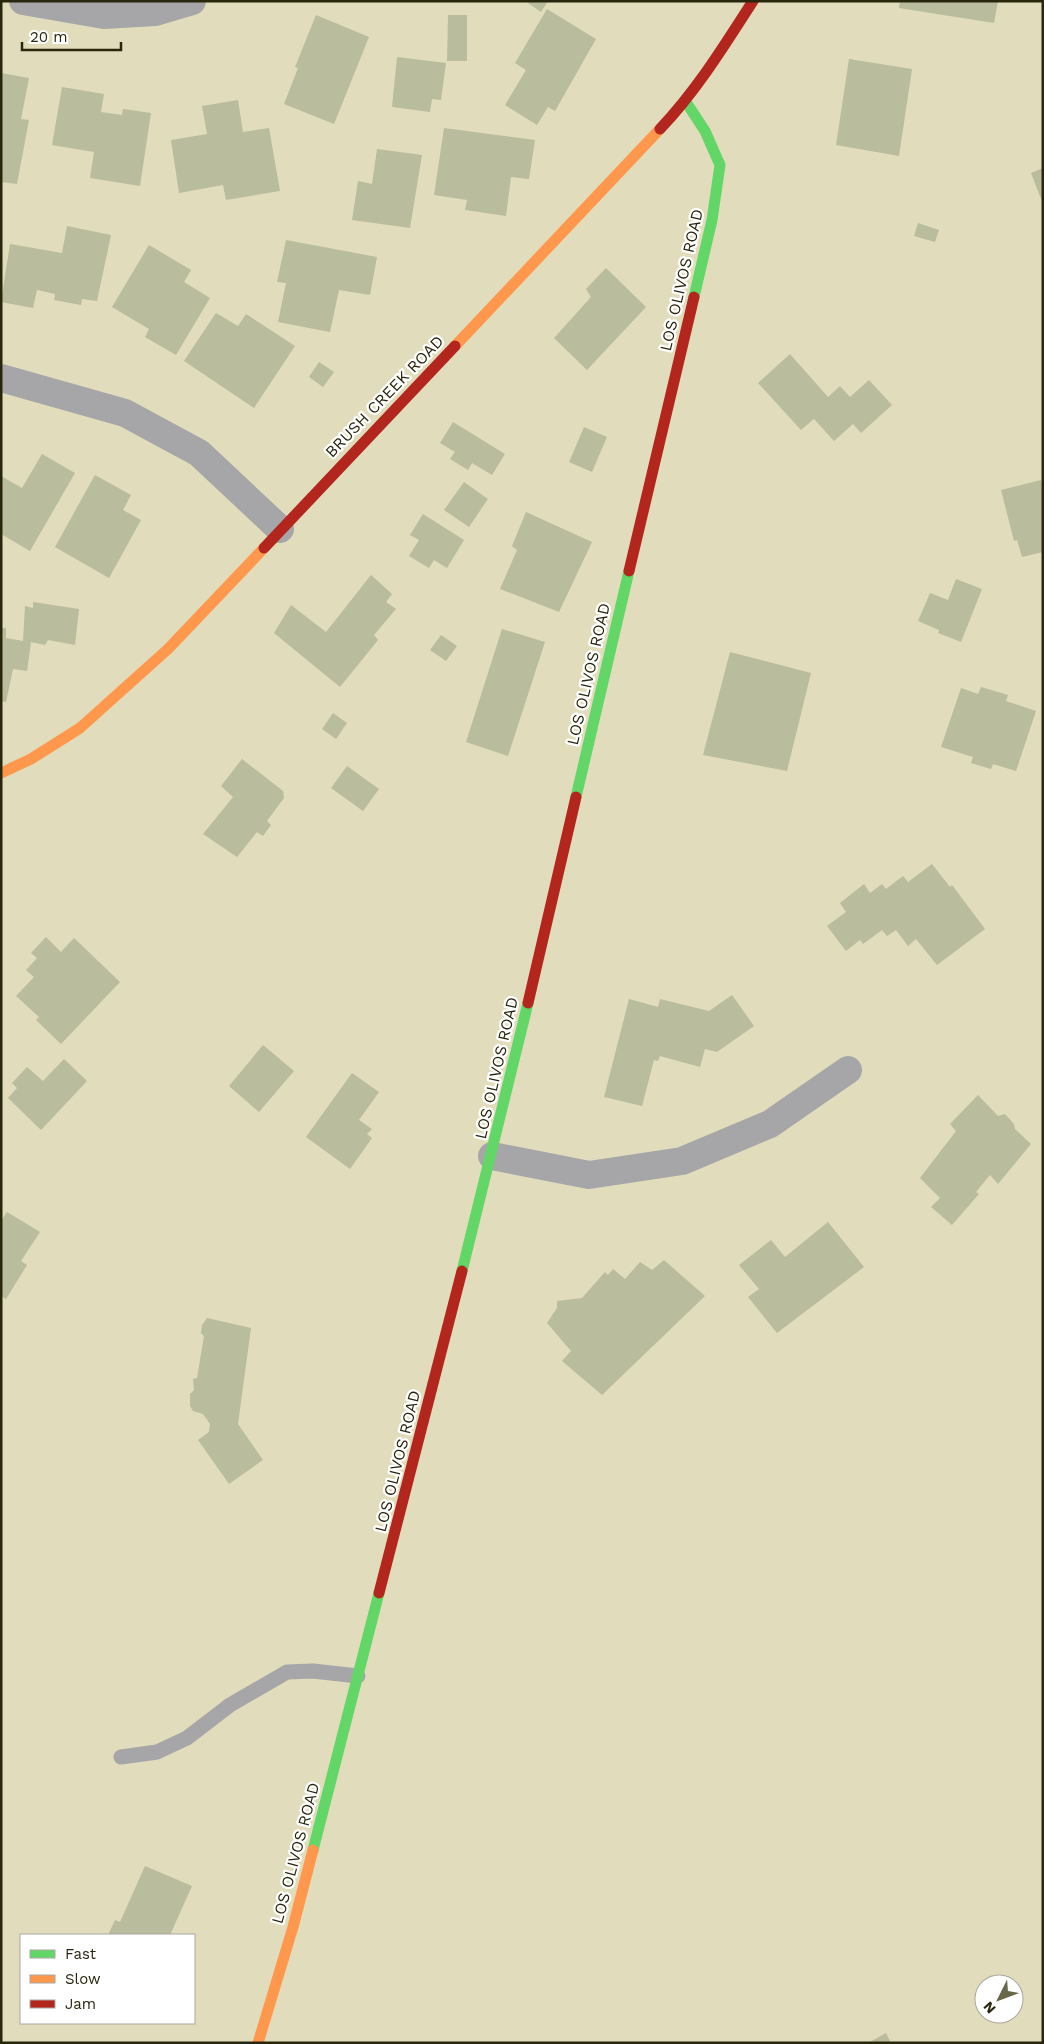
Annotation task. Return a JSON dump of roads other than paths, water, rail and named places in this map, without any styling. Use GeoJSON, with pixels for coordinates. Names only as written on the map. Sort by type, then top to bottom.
{"type":"FeatureCollection","features":[{"type":"Feature","properties":{"kind":"street"},"geometry":{"type":"LineString","coordinates":[[23,1],[104,15],[155,12],[192,1]]}},
{"type":"Feature","properties":{"kind":"street","name":"BRUSH CREEK ROAD"},"geometry":{"type":"LineString","coordinates":[[1,773],[31,758],[80,728],[168,649],[686,102],[710,69],[753,1]]}},
{"type":"Feature","properties":{"kind":"street","name":"LOS OLIVOS ROAD"},"geometry":{"type":"LineString","coordinates":[[258,2043],[293,1927],[492,1156],[712,220],[720,165],[705,131],[686,102]]}},
{"type":"Feature","properties":{"kind":"street"},"geometry":{"type":"LineString","coordinates":[[1,378],[125,413],[191,448],[199,453],[280,529]]}},
{"type":"Feature","properties":{"kind":"street"},"geometry":{"type":"LineString","coordinates":[[492,1156],[589,1175],[682,1161],[770,1124],[848,1070]]}},
{"type":"Feature","properties":{"kind":"lane"},"geometry":{"type":"LineString","coordinates":[[121,1757],[157,1752],[187,1738],[230,1705],[287,1672],[313,1671],[358,1676]]}}]}
